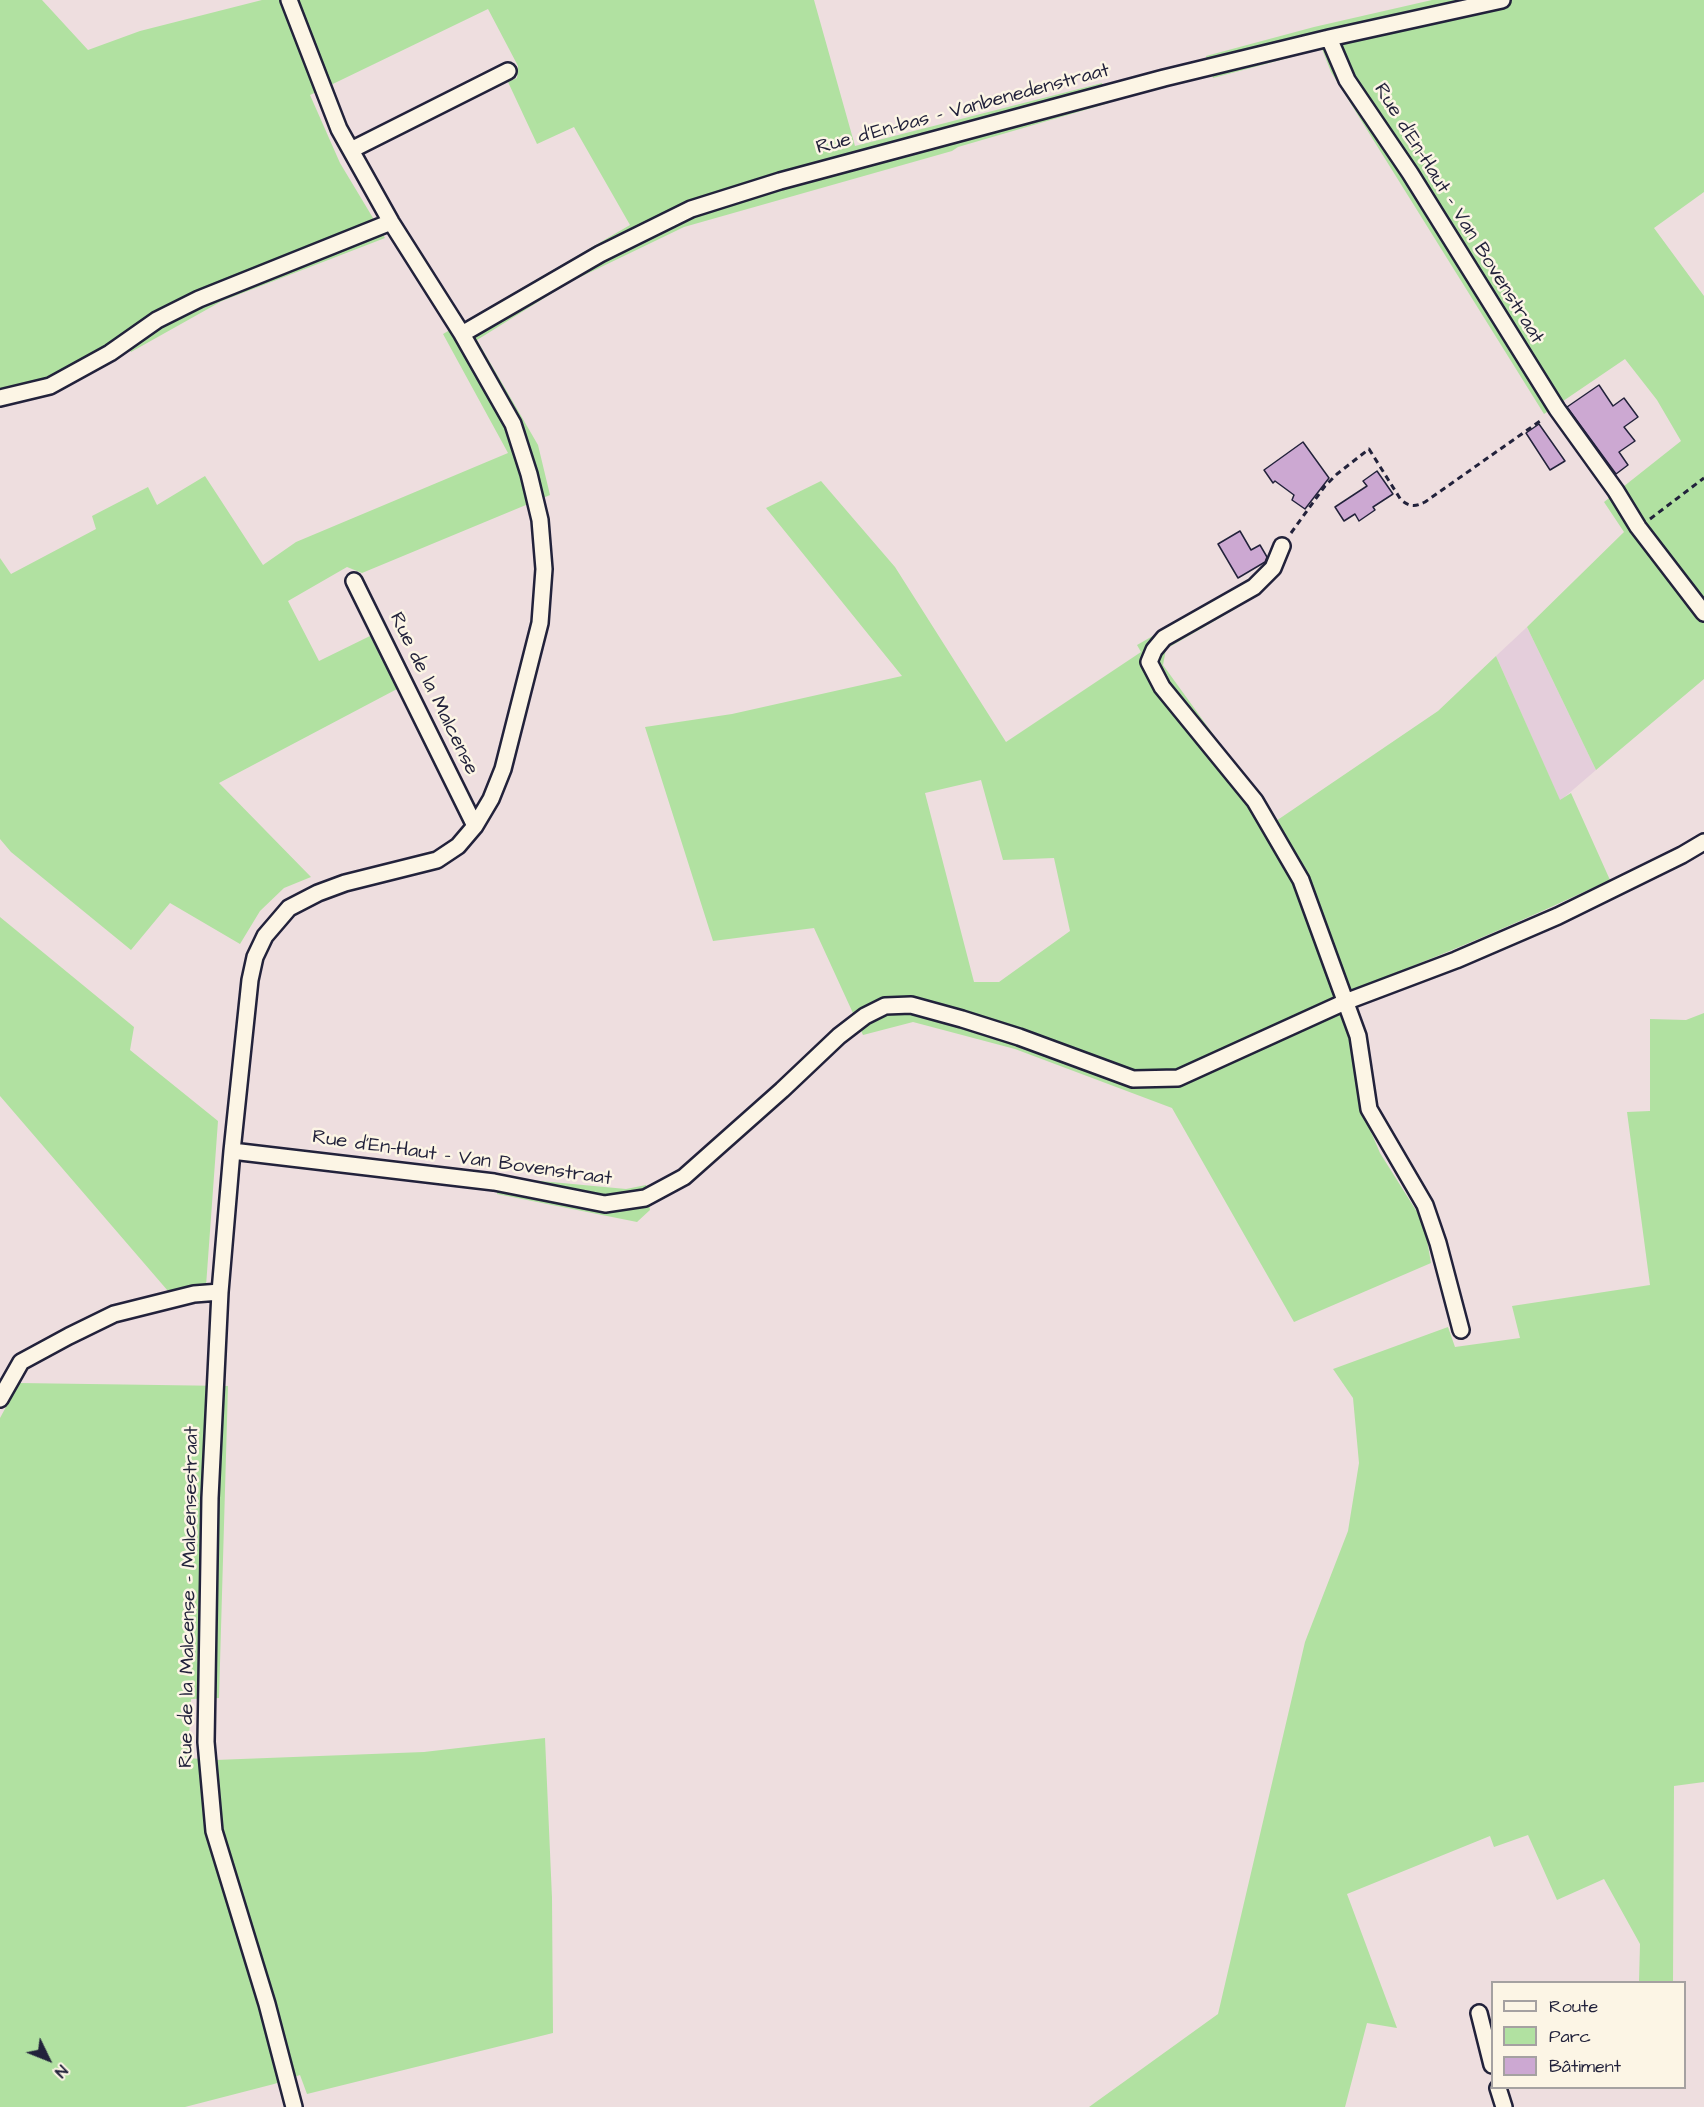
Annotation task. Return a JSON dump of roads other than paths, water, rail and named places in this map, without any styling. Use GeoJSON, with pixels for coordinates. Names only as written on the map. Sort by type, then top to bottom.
{"type":"FeatureCollection","features":[{"type":"Feature","properties":{"kind":"street","name":"Rue de la Malcense - Malcensestraat"},"geometry":{"type":"LineString","coordinates":[[289,0],[339,129],[391,222],[462,334],[513,424],[529,474],[540,520],[544,569],[540,623],[503,769],[491,799],[475,826],[458,846],[437,860],[345,883],[318,892],[289,908],[265,936],[255,957],[250,980],[220,1292],[210,1498],[206,1742],[214,1831],[267,2004],[294,2107]]}},
{"type":"Feature","properties":{"kind":"street","name":"Rue d'En-bas - Vanbenedenstraat"},"geometry":{"type":"LineString","coordinates":[[462,334],[600,254],[691,209],[780,181],[1164,78],[1329,38],[1502,0]]}},
{"type":"Feature","properties":{"kind":"street","name":"Rue d'En-Haut - Van Bovenstraat"},"geometry":{"type":"LineString","coordinates":[[1329,38],[1347,80],[1410,173],[1557,409],[1616,491],[1638,527],[1704,613]]}},
{"type":"Feature","properties":{"kind":"street"},"geometry":{"type":"LineString","coordinates":[[351,150],[508,71]]}},
{"type":"Feature","properties":{"kind":"street"},"geometry":{"type":"LineString","coordinates":[[0,398],[50,386],[110,353],[157,320],[199,299],[391,222]]}},
{"type":"Feature","properties":{"kind":"street"},"geometry":{"type":"LineString","coordinates":[[1282,546],[1273,568],[1254,587],[1164,638],[1154,650],[1149,662],[1162,687],[1255,801],[1300,880],[1358,1036],[1369,1109],[1425,1205],[1438,1243],[1461,1330]]}},
{"type":"Feature","properties":{"kind":"street","name":"Rue de la Malcense"},"geometry":{"type":"LineString","coordinates":[[354,581],[475,826]]}},
{"type":"Feature","properties":{"kind":"street","name":"Rue d'En-Haut - Van Bovenstraat"},"geometry":{"type":"LineString","coordinates":[[232,1151],[494,1182],[605,1204],[645,1198],[684,1177],[765,1106],[839,1036],[865,1016],[885,1006],[911,1005],[1019,1037],[1133,1079],[1178,1078],[1345,1002],[1456,960],[1558,916],[1704,842]]}},
{"type":"Feature","properties":{"kind":"street"},"geometry":{"type":"LineString","coordinates":[[0,1399],[21,1362],[114,1314],[194,1294],[220,1292]]}},
{"type":"Feature","properties":{"kind":"street"},"geometry":{"type":"LineString","coordinates":[[1479,2013],[1491,2061]]}},
{"type":"Feature","properties":{"kind":"street"},"geometry":{"type":"LineString","coordinates":[[1498,2089],[1504,2107]]}}]}
